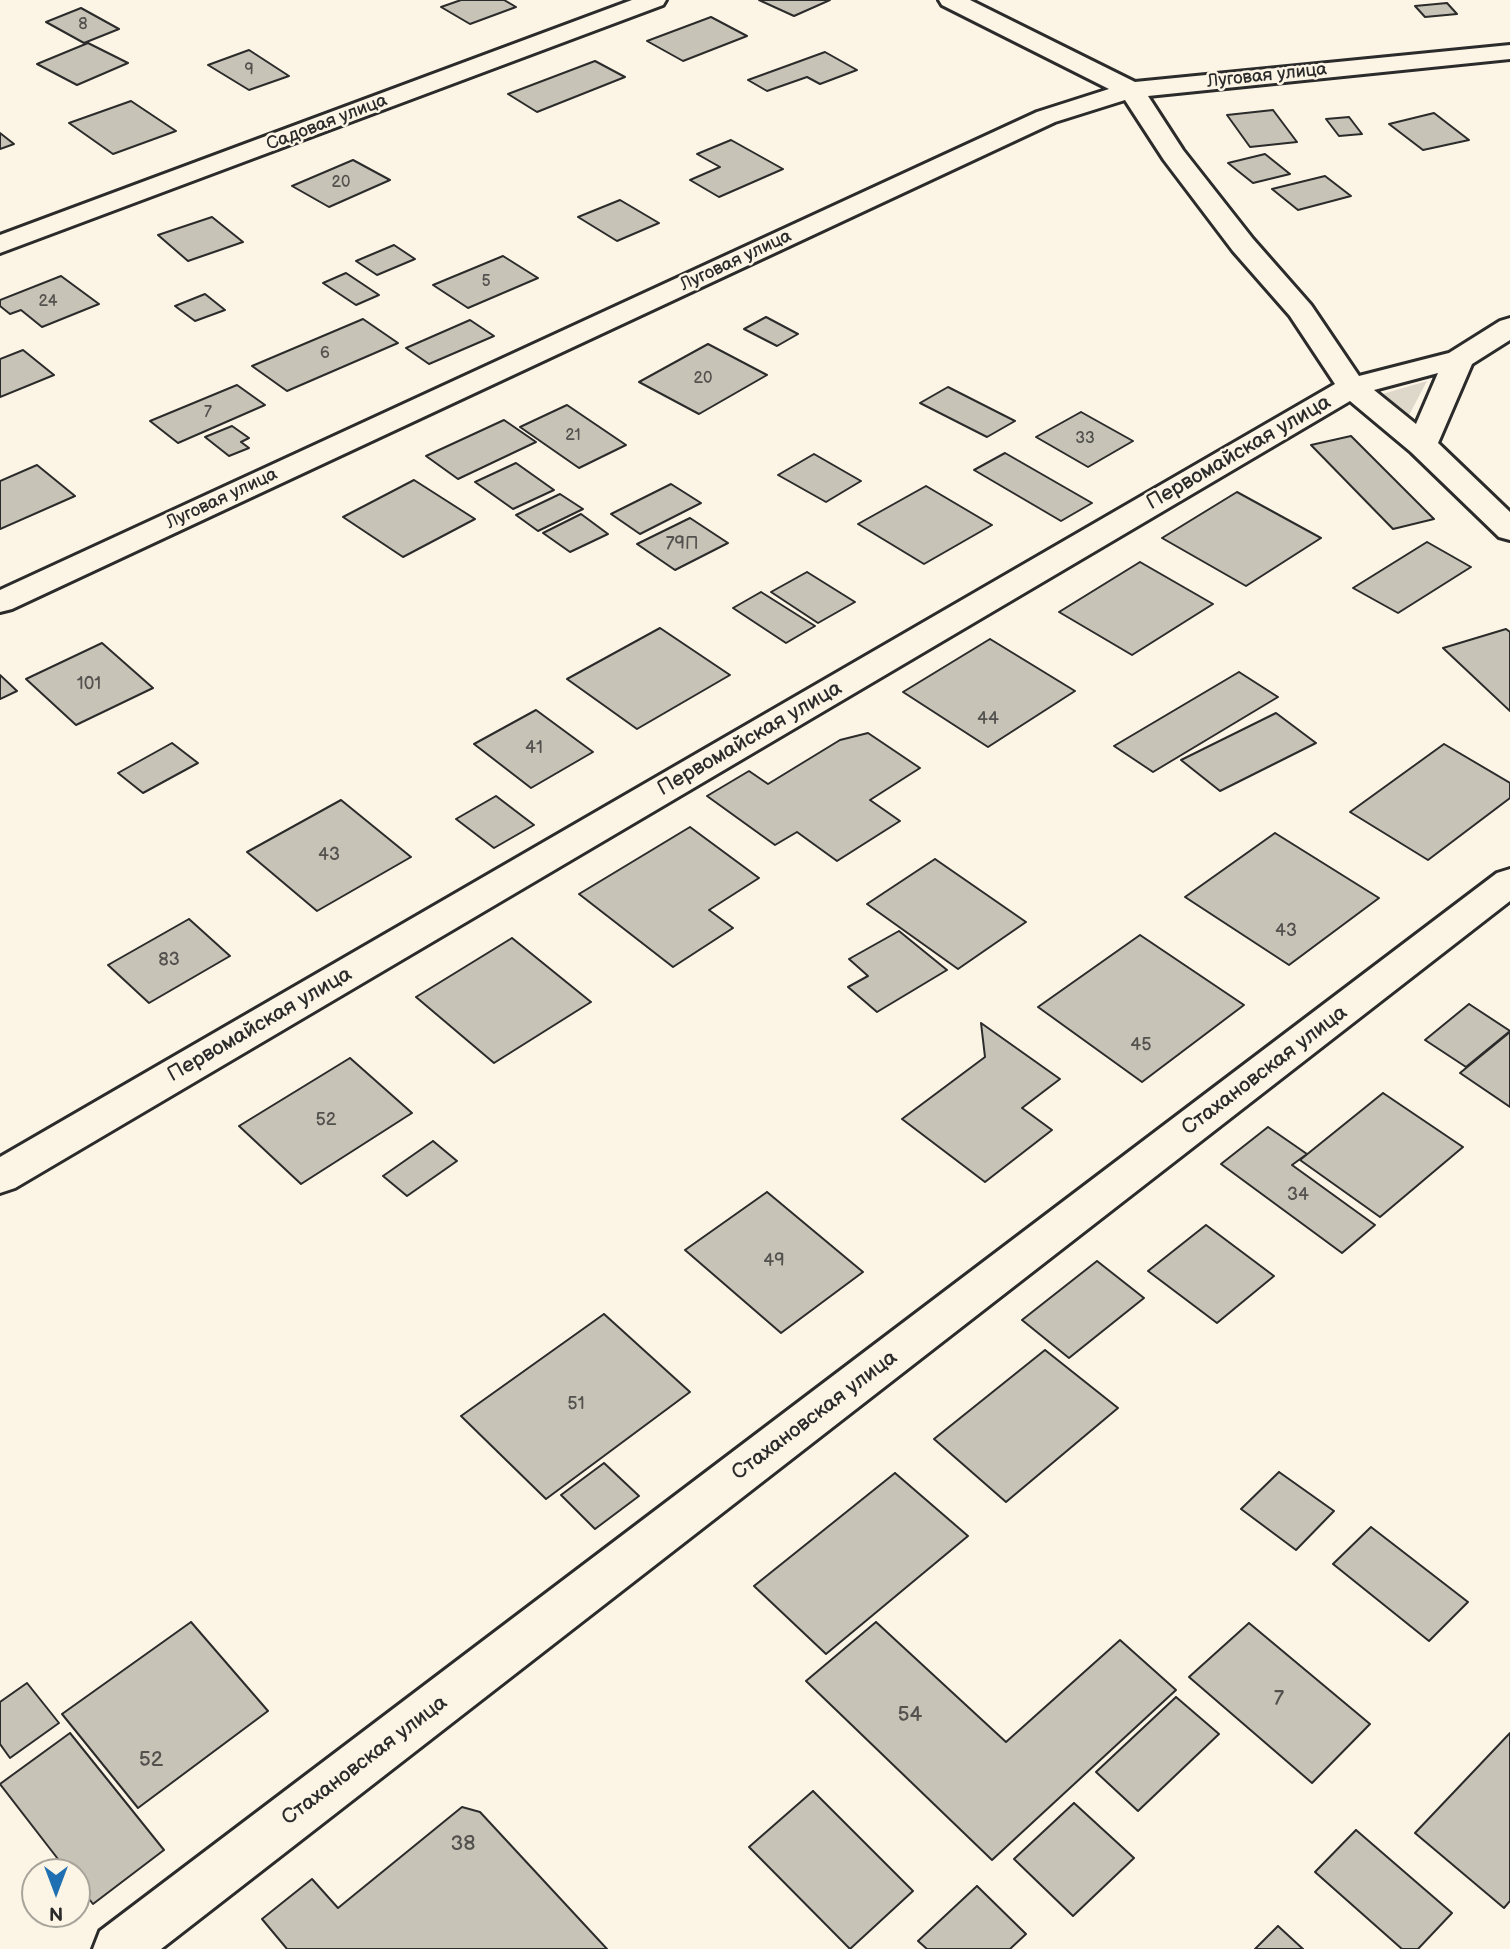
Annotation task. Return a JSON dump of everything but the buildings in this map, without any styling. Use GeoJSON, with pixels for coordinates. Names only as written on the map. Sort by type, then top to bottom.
{"type":"FeatureCollection","features":[{"type":"Feature","properties":{"kind":"street","name":"Садовая улица"},"geometry":{"type":"LineString","coordinates":[[0,245],[654,0]]}},
{"type":"Feature","properties":{"kind":"street"},"geometry":{"type":"LineString","coordinates":[[951,0],[1130,90],[1173,154],[1243,246],[1301,311],[1352,387],[1422,445],[1510,530]]}},
{"type":"Feature","properties":{"kind":"street","name":"Луговая улица"},"geometry":{"type":"LineString","coordinates":[[0,602],[1046,117],[1130,90],[1510,52]]}},
{"type":"Feature","properties":{"kind":"street","name":"Первомайская улица"},"geometry":{"type":"LineString","coordinates":[[0,1177],[1352,387],[1459,359],[1510,327]]}},
{"type":"Feature","properties":{"kind":"street"},"geometry":{"type":"LineString","coordinates":[[1422,445],[1459,359]]}},
{"type":"Feature","properties":{"kind":"street","name":"Стахановская улица"},"geometry":{"type":"LineString","coordinates":[[119,1949],[1510,882]]}},
{"type":"Feature","properties":{"kind":"shaded area"},"geometry":{"type":"Polygon","coordinates":[[[1427,381],[1407,419],[1379,395],[1427,381]]]}}]}
